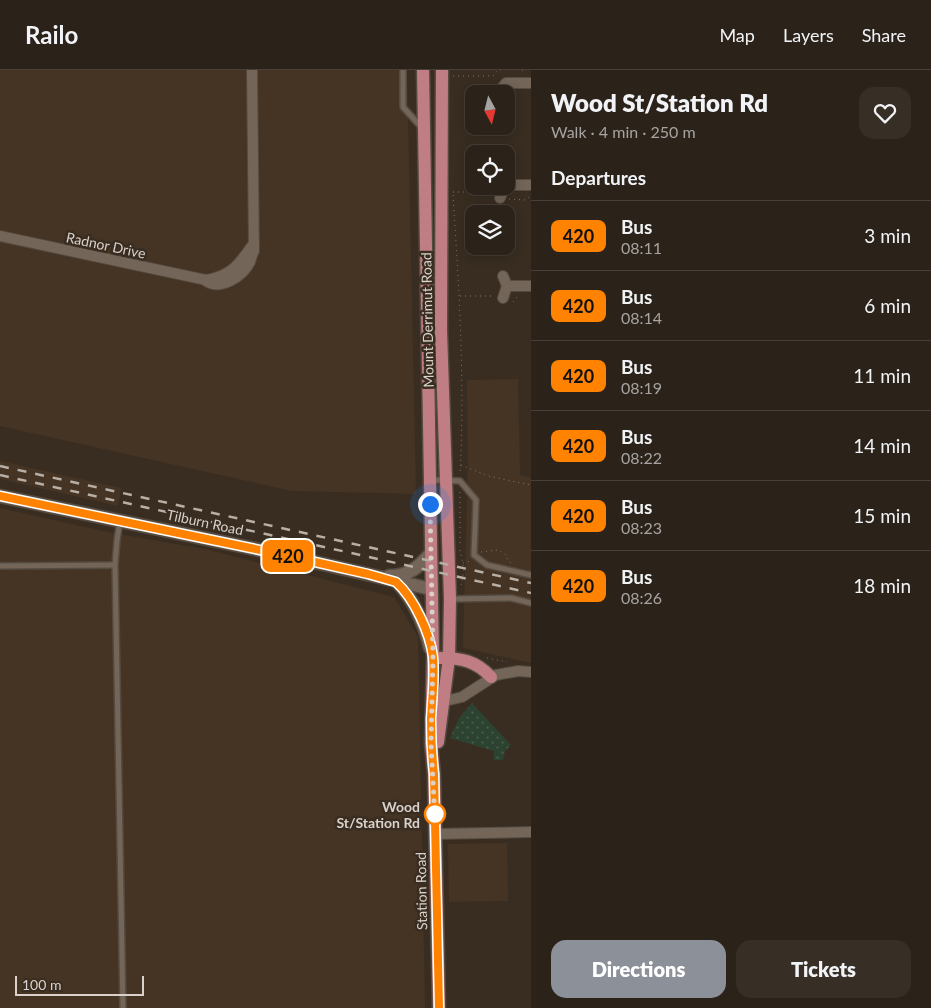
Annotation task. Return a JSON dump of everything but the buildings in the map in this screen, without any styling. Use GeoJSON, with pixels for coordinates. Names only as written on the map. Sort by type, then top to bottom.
{"type":"FeatureCollection","features":[{"type":"Feature","properties":{"kind":"main road","name":"Mount Derrimut Road"},"geometry":{"type":"LineString","coordinates":[[423,70],[431,553]]}},
{"type":"Feature","properties":{"kind":"main road","name":"Mount Derrimut Road"},"geometry":{"type":"LineString","coordinates":[[448,73],[441,331],[448,569]]}},
{"type":"Feature","properties":{"kind":"main road"},"geometry":{"type":"LineString","coordinates":[[429,418],[444,418]]}},
{"type":"Feature","properties":{"kind":"main road","name":"Station Road"},"geometry":{"type":"LineString","coordinates":[[431,553],[433,658],[438,703]]}},
{"type":"Feature","properties":{"kind":"main road"},"geometry":{"type":"LineString","coordinates":[[431,589],[440,587],[448,569]]}},
{"type":"Feature","properties":{"kind":"main road","name":"Station Road"},"geometry":{"type":"LineString","coordinates":[[439,1008],[434,774],[431,743],[449,658],[450,599],[448,569]]}},
{"type":"Feature","properties":{"kind":"main road"},"geometry":{"type":"LineString","coordinates":[[431,589],[450,599]]}},
{"type":"Feature","properties":{"kind":"main road"},"geometry":{"type":"LineString","coordinates":[[433,658],[449,658],[478,664],[491,677]]}},
{"type":"Feature","properties":{"kind":"street","name":"Radnor Drive"},"geometry":{"type":"LineString","coordinates":[[0,236],[206,280],[211,284],[219,284],[231,280],[242,273],[254,251],[252,70]]}},
{"type":"Feature","properties":{"kind":"street"},"geometry":{"type":"LineString","coordinates":[[504,85],[506,83],[531,83]]}},
{"type":"Feature","properties":{"kind":"street"},"geometry":{"type":"LineString","coordinates":[[515,186],[531,185]]}},
{"type":"Feature","properties":{"kind":"street"},"geometry":{"type":"LineString","coordinates":[[502,276],[507,286]]}},
{"type":"Feature","properties":{"kind":"street"},"geometry":{"type":"LineString","coordinates":[[507,286],[531,286]]}},
{"type":"Feature","properties":{"kind":"street"},"geometry":{"type":"LineString","coordinates":[[499,297],[507,286]]}},
{"type":"Feature","properties":{"kind":"street","name":"Tilburn Road"},"geometry":{"type":"LineString","coordinates":[[0,496],[294,557],[431,589]]}},
{"type":"Feature","properties":{"kind":"street"},"geometry":{"type":"LineString","coordinates":[[379,577],[403,576],[413,572],[431,553]]}},
{"type":"Feature","properties":{"kind":"street"},"geometry":{"type":"LineString","coordinates":[[396,582],[406,594],[422,621],[433,658]]}},
{"type":"Feature","properties":{"kind":"street"},"geometry":{"type":"LineString","coordinates":[[438,703],[462,698],[491,677],[511,672],[531,672]]}},
{"type":"Feature","properties":{"kind":"street"},"geometry":{"type":"LineString","coordinates":[[435,834],[531,832]]}},
{"type":"Feature","properties":{"kind":"lane"},"geometry":{"type":"LineString","coordinates":[[403,70],[403,107],[423,130]]}},
{"type":"Feature","properties":{"kind":"lane"},"geometry":{"type":"LineString","coordinates":[[430,504],[432,482],[437,480],[460,481],[476,500],[474,555],[486,565],[531,575]]}},
{"type":"Feature","properties":{"kind":"lane"},"geometry":{"type":"LineString","coordinates":[[120,520],[116,540],[115,566],[123,1008]]}},
{"type":"Feature","properties":{"kind":"lane"},"geometry":{"type":"LineString","coordinates":[[0,566],[115,566]]}},
{"type":"Feature","properties":{"kind":"lane"},"geometry":{"type":"LineString","coordinates":[[450,599],[511,598],[531,603]]}},
{"type":"Feature","properties":{"kind":"path"},"geometry":{"type":"LineString","coordinates":[[448,73],[453,70]]}},
{"type":"Feature","properties":{"kind":"path"},"geometry":{"type":"LineString","coordinates":[[448,73],[493,76],[498,70],[501,70]]}},
{"type":"Feature","properties":{"kind":"path"},"geometry":{"type":"LineString","coordinates":[[463,577],[464,570],[460,550],[462,417],[459,296],[453,192],[485,192],[502,198],[526,200],[531,194]]}},
{"type":"Feature","properties":{"kind":"path"},"geometry":{"type":"LineString","coordinates":[[459,296],[499,297]]}},
{"type":"Feature","properties":{"kind":"path"},"geometry":{"type":"LineString","coordinates":[[461,465],[488,476],[531,485]]}},
{"type":"Feature","properties":{"kind":"path"},"geometry":{"type":"LineString","coordinates":[[462,563],[471,561],[482,552],[498,550],[506,555],[508,560],[514,564]]}},
{"type":"Feature","properties":{"kind":"path"},"geometry":{"type":"LineString","coordinates":[[484,658],[512,663]]}},
{"type":"Feature","properties":{"kind":"shaded area"},"geometry":{"type":"Polygon","coordinates":[[[0,70],[407,70],[416,494],[292,491],[0,426],[0,70]]]}},
{"type":"Feature","properties":{"kind":"shaded area"},"geometry":{"type":"Polygon","coordinates":[[[518,379],[520,475],[531,478],[531,663],[463,648],[468,464],[467,380],[518,379]]]}},
{"type":"Feature","properties":{"kind":"shaded area"},"geometry":{"type":"Polygon","coordinates":[[[0,461],[121,488],[118,506],[0,479],[0,461]]]}},
{"type":"Feature","properties":{"kind":"shaded area"},"geometry":{"type":"Polygon","coordinates":[[[0,508],[103,531],[209,550],[394,597],[418,637],[425,1008],[0,1008],[0,508]]]}},
{"type":"Feature","properties":{"kind":"shaded area"},"geometry":{"type":"Polygon","coordinates":[[[507,843],[508,901],[449,902],[448,844],[507,843]]]}},
{"type":"Feature","properties":{"kind":"green space"},"geometry":{"type":"Polygon","coordinates":[[[472,703],[511,745],[505,751],[503,760],[494,760],[494,751],[450,738],[459,718],[472,703]]]}},
{"type":"Feature","properties":{"kind":"railway"},"geometry":{"type":"LineString","coordinates":[[0,466],[531,583]]}},
{"type":"Feature","properties":{"kind":"railway"},"geometry":{"type":"LineString","coordinates":[[0,475],[531,593]]}},
{"type":"Feature","properties":{"kind":"bus line","name":"420"},"geometry":{"type":"LineString","coordinates":[[0,496],[335,566],[396,582],[400,586],[422,621],[433,658],[431,743],[434,774],[439,1008]]}},
{"type":"Feature","properties":{"kind":"place","name":"Wood St/Station Rd"},"geometry":{"type":"Point","coordinates":[435,814]}},
{"type":"Feature","properties":{"kind":"route"},"geometry":{"type":"LineString","coordinates":[[430,504],[433,658],[431,743],[435,819],[435,814]]}}]}
